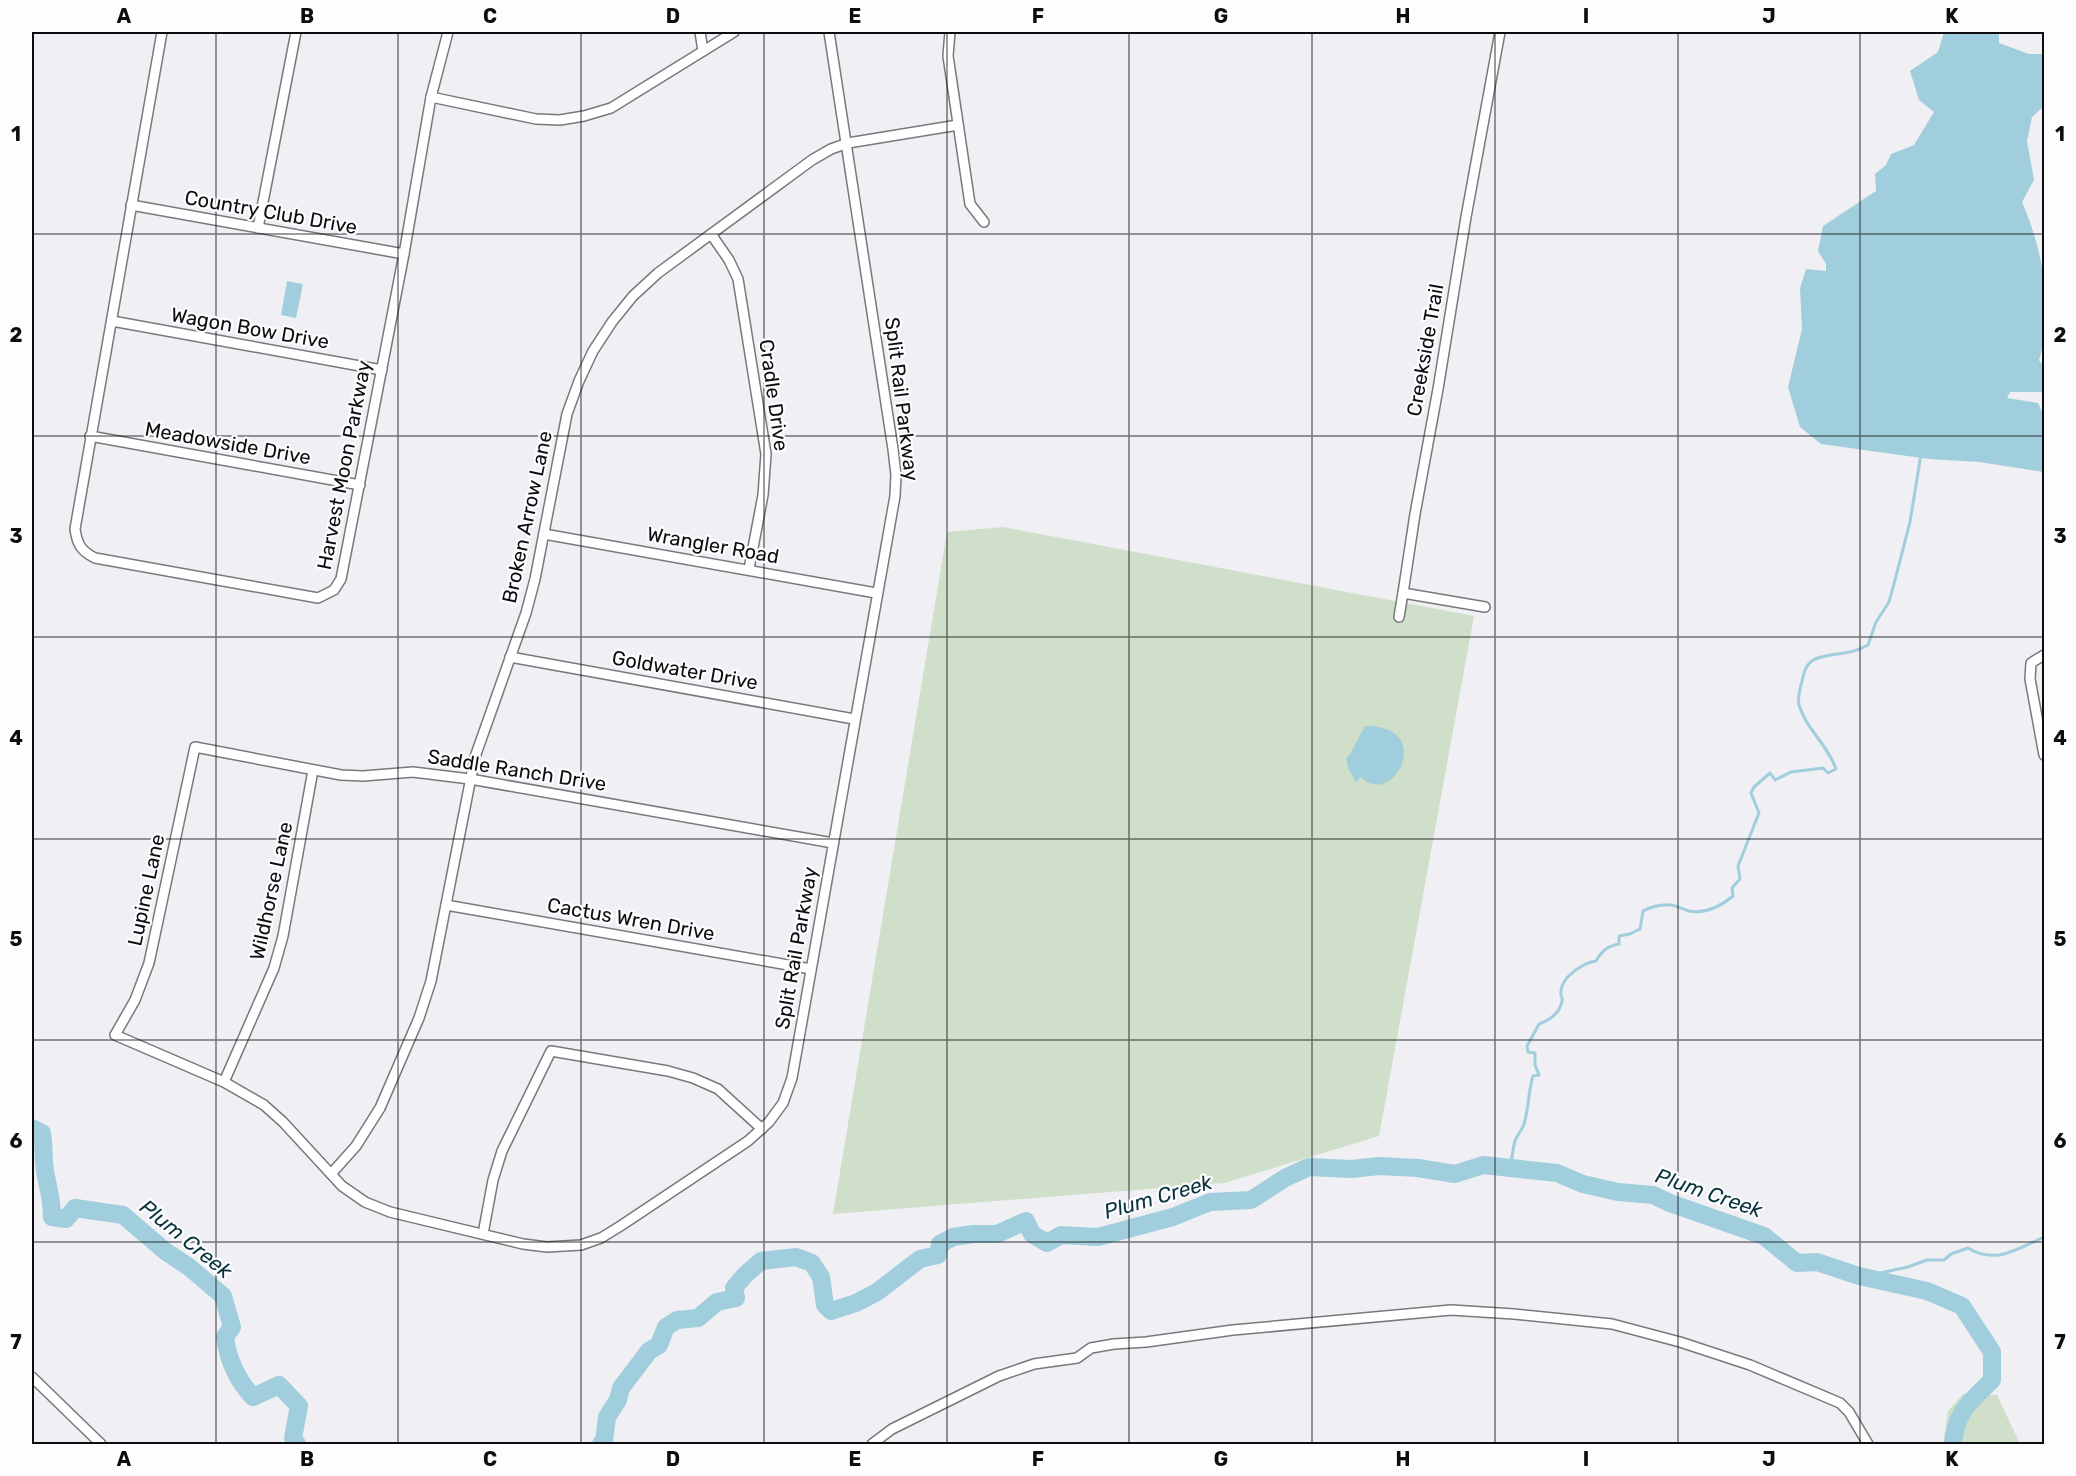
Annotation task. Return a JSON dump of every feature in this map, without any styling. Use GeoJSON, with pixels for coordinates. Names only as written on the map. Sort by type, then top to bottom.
{"type":"FeatureCollection","features":[{"type":"Feature","properties":{"kind":"street","name":"Harvest Moon Parkway"},"geometry":{"type":"LineString","coordinates":[[162,32],[90,436],[75,529],[76,538],[82,551],[95,558],[318,598],[334,590],[341,579],[404,254],[431,97],[448,32]]}},
{"type":"Feature","properties":{"kind":"street"},"geometry":{"type":"LineString","coordinates":[[258,228],[296,32]]}},
{"type":"Feature","properties":{"kind":"street"},"geometry":{"type":"LineString","coordinates":[[700,32],[703,51]]}},
{"type":"Feature","properties":{"kind":"street"},"geometry":{"type":"LineString","coordinates":[[431,97],[536,119],[560,120],[584,117],[611,108],[734,32]]}},
{"type":"Feature","properties":{"kind":"street","name":"Split Rail Parkway"},"geometry":{"type":"LineString","coordinates":[[115,1035],[224,1082],[264,1106],[283,1122],[342,1186],[365,1202],[390,1212],[547,1247],[581,1245],[601,1238],[748,1141],[762,1129],[783,1103],[792,1078],[876,593],[892,520],[896,475],[848,143],[829,32]]}},
{"type":"Feature","properties":{"kind":"street"},"geometry":{"type":"LineString","coordinates":[[950,32],[948,56],[970,204],[984,222]]}},
{"type":"Feature","properties":{"kind":"street","name":"Creekside Trail"},"geometry":{"type":"LineString","coordinates":[[1399,617],[1464,228],[1500,32]]}},
{"type":"Feature","properties":{"kind":"street","name":"Broken Arrow Lane"},"geometry":{"type":"LineString","coordinates":[[331,1173],[356,1146],[380,1108],[419,1018],[431,981],[475,757],[535,579],[567,414],[593,351],[612,322],[633,297],[658,273],[812,160],[831,149],[848,143],[958,125]]}},
{"type":"Feature","properties":{"kind":"street","name":"Country Club Drive"},"geometry":{"type":"LineString","coordinates":[[132,206],[404,254]]}},
{"type":"Feature","properties":{"kind":"street","name":"Cradle Drive"},"geometry":{"type":"LineString","coordinates":[[711,234],[729,260],[738,279],[766,454],[763,495],[749,569]]}},
{"type":"Feature","properties":{"kind":"street","name":"Wagon Bow Drive"},"geometry":{"type":"LineString","coordinates":[[112,321],[382,370]]}},
{"type":"Feature","properties":{"kind":"street","name":"Meadowside Drive"},"geometry":{"type":"LineString","coordinates":[[90,436],[360,485]]}},
{"type":"Feature","properties":{"kind":"street","name":"Wrangler Road"},"geometry":{"type":"LineString","coordinates":[[544,534],[876,593]]}},
{"type":"Feature","properties":{"kind":"street"},"geometry":{"type":"LineString","coordinates":[[1403,593],[1485,607]]}},
{"type":"Feature","properties":{"kind":"street"},"geometry":{"type":"LineString","coordinates":[[2044,655],[2031,663],[2030,679],[2044,755]]}},
{"type":"Feature","properties":{"kind":"street","name":"Goldwater Drive"},"geometry":{"type":"LineString","coordinates":[[510,657],[854,719]]}},
{"type":"Feature","properties":{"kind":"street","name":"Saddle Ranch Drive"},"geometry":{"type":"LineString","coordinates":[[195,747],[352,776],[413,772],[470,778],[833,843]]}},
{"type":"Feature","properties":{"kind":"street","name":"Lupine Lane"},"geometry":{"type":"LineString","coordinates":[[115,1035],[135,1000],[149,963],[195,747]]}},
{"type":"Feature","properties":{"kind":"street","name":"Wildhorse Lane"},"geometry":{"type":"LineString","coordinates":[[224,1082],[274,968],[283,936],[313,770]]}},
{"type":"Feature","properties":{"kind":"street","name":"Cactus Wren Drive"},"geometry":{"type":"LineString","coordinates":[[446,905],[811,969]]}},
{"type":"Feature","properties":{"kind":"street"},"geometry":{"type":"LineString","coordinates":[[483,1234],[493,1180],[502,1151],[551,1051],[668,1071],[693,1078],[718,1089],[762,1129]]}},
{"type":"Feature","properties":{"kind":"street"},"geometry":{"type":"LineString","coordinates":[[872,1444],[892,1429],[999,1376],[1034,1364],[1077,1358],[1091,1348],[1233,1330],[1451,1310],[1612,1324],[1680,1342],[1750,1365],[1840,1403],[1849,1412],[1868,1444]]}},
{"type":"Feature","properties":{"kind":"street"},"geometry":{"type":"LineString","coordinates":[[32,1377],[101,1444]]}},
{"type":"Feature","properties":{"kind":"green space"},"geometry":{"type":"Polygon","coordinates":[[[1003,527],[1474,616],[1379,1136],[1224,1183],[833,1214],[947,532],[1003,527]]]}},
{"type":"Feature","properties":{"kind":"green space"},"geometry":{"type":"Polygon","coordinates":[[[1963,1394],[1997,1395],[2020,1444],[1943,1444],[1948,1411],[1963,1394]]]}},
{"type":"Feature","properties":{"kind":"water"},"geometry":{"type":"Polygon","coordinates":[[[1944,32],[1999,32],[1999,43],[2029,54],[2044,54],[2044,106],[2032,117],[2027,141],[2034,180],[2022,202],[2035,239],[2044,280],[2046,321],[2039,360],[2044,368],[2044,392],[2010,392],[2007,398],[2038,403],[2044,416],[2044,472],[1979,462],[1929,459],[1821,444],[1800,427],[1788,387],[1802,329],[1800,288],[1806,269],[1826,271],[1826,264],[1818,251],[1823,226],[1876,191],[1875,174],[1886,165],[1891,154],[1914,145],[1934,112],[1919,100],[1910,71],[1938,52],[1944,32]]]}},
{"type":"Feature","properties":{"kind":"water"},"geometry":{"type":"Polygon","coordinates":[[[287,281],[303,284],[296,318],[281,315],[287,281]]]}},
{"type":"Feature","properties":{"kind":"water"},"geometry":{"type":"Polygon","coordinates":[[[1365,726],[1387,729],[1399,738],[1404,750],[1402,764],[1395,775],[1385,783],[1373,784],[1361,777],[1356,782],[1348,768],[1346,758],[1365,726]]]}},
{"type":"Feature","properties":{"kind":"waterway"},"geometry":{"type":"LineString","coordinates":[[1507,1169],[1515,1141],[1524,1124],[1533,1076],[1539,1075],[1535,1065],[1535,1053],[1528,1052],[1527,1046],[1539,1024],[1551,1018],[1559,1010],[1562,1001],[1562,986],[1569,976],[1579,968],[1596,961],[1608,948],[1619,944],[1619,936],[1640,929],[1643,911],[1667,905],[1689,911],[1701,911],[1712,909],[1728,900],[1733,896],[1732,888],[1740,879],[1738,866],[1759,813],[1751,793],[1754,787],[1770,773],[1775,780],[1791,772],[1823,768],[1828,773],[1836,769],[1828,752],[1802,714],[1799,695],[1804,674],[1808,664],[1815,659],[1854,651],[1868,645],[1876,622],[1889,602],[1910,522],[1921,454]]}},
{"type":"Feature","properties":{"kind":"waterway","name":"Plum Creek"},"geometry":{"type":"LineString","coordinates":[[32,1128],[42,1133],[44,1166],[51,1199],[52,1217],[66,1219],[75,1208],[123,1215],[223,1296],[232,1327],[225,1337],[234,1369],[242,1384],[253,1397],[279,1385],[299,1406],[293,1438],[297,1444]]}},
{"type":"Feature","properties":{"kind":"waterway","name":"Plum Creek"},"geometry":{"type":"LineString","coordinates":[[601,1444],[604,1441],[607,1417],[618,1400],[621,1388],[649,1351],[659,1345],[666,1327],[677,1320],[698,1318],[717,1302],[736,1298],[734,1288],[761,1261],[796,1257],[812,1263],[821,1277],[825,1305],[831,1311],[856,1303],[877,1292],[920,1259],[938,1255],[940,1244],[953,1237],[997,1234],[1026,1221],[1032,1234],[1047,1243],[1061,1235],[1098,1237],[1173,1217],[1210,1202],[1251,1200],[1285,1178],[1309,1167],[1351,1169],[1379,1166],[1418,1168],[1455,1174],[1483,1165],[1557,1173],[1583,1184],[1618,1192],[1653,1195],[1764,1236],[1797,1263],[1817,1262],[1859,1276],[1927,1291],[1962,1306],[1992,1352],[1992,1380],[1965,1408],[1957,1423],[1953,1444]]}},
{"type":"Feature","properties":{"kind":"waterway"},"geometry":{"type":"LineString","coordinates":[[1869,1278],[1875,1274],[1908,1267],[1927,1260],[1944,1260],[1951,1254],[1968,1248],[1988,1255],[2006,1253],[2044,1237]]}}]}
